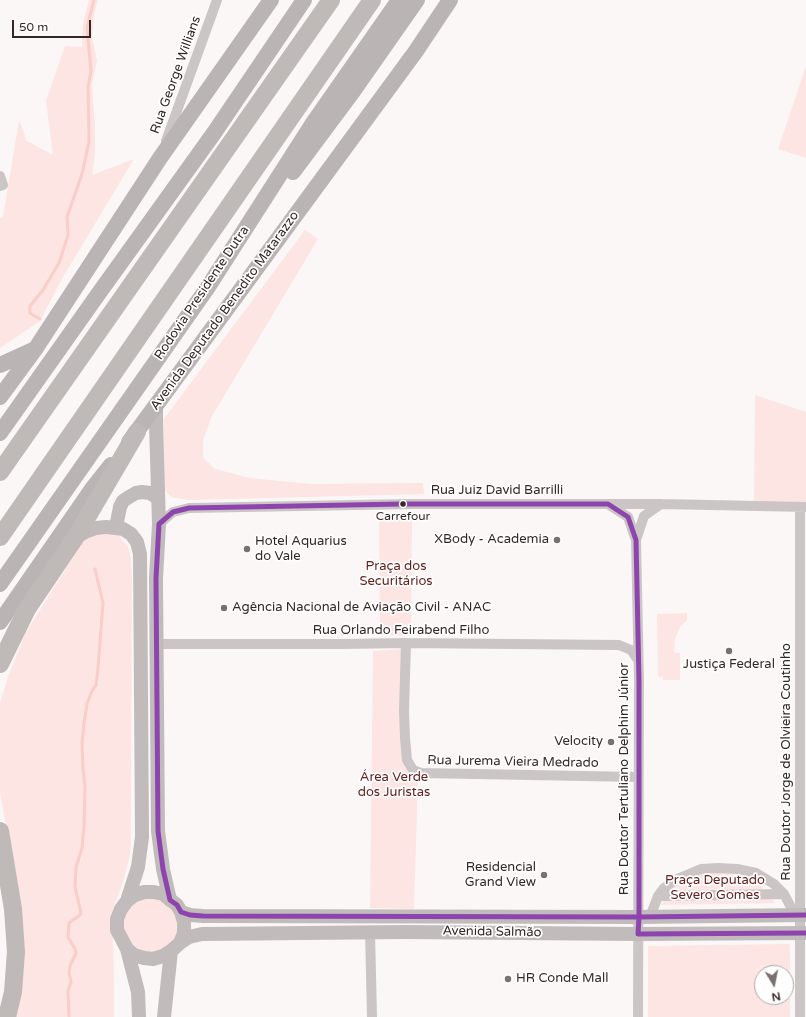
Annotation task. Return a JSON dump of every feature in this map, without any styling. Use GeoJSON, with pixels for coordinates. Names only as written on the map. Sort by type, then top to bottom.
{"type":"FeatureCollection","features":[{"type":"Feature","properties":{"kind":"highway"},"geometry":{"type":"LineString","coordinates":[[0,472],[331,0]]}},
{"type":"Feature","properties":{"kind":"highway","name":"Rodovia Presidente Dutra"},"geometry":{"type":"LineString","coordinates":[[0,537],[372,0]]}},
{"type":"Feature","properties":{"kind":"highway"},"geometry":{"type":"LineString","coordinates":[[0,664],[27,609],[75,538],[137,432]]}},
{"type":"Feature","properties":{"kind":"highway"},"geometry":{"type":"LineString","coordinates":[[0,831],[13,909],[16,952],[13,992],[7,1017]]}},
{"type":"Feature","properties":{"kind":"main road"},"geometry":{"type":"LineString","coordinates":[[0,397],[36,348],[160,158],[271,0]]}},
{"type":"Feature","properties":{"kind":"main road"},"geometry":{"type":"LineString","coordinates":[[281,35],[298,0]]}},
{"type":"Feature","properties":{"kind":"main road"},"geometry":{"type":"LineString","coordinates":[[0,433],[214,133],[304,0]]}},
{"type":"Feature","properties":{"kind":"main road","name":"Rodovia Presidente Dutra"},"geometry":{"type":"LineString","coordinates":[[0,584],[208,287],[313,123],[399,0]]}},
{"type":"Feature","properties":{"kind":"main road"},"geometry":{"type":"LineString","coordinates":[[208,287],[354,90],[417,0]]}},
{"type":"Feature","properties":{"kind":"main road","name":"Avenida Deputado Benedito Matarazzo"},"geometry":{"type":"LineString","coordinates":[[0,622],[92,489],[137,432],[416,51],[450,0]]}},
{"type":"Feature","properties":{"kind":"main road"},"geometry":{"type":"LineString","coordinates":[[0,365],[36,348]]}},
{"type":"Feature","properties":{"kind":"street","name":"Rua George Willians"},"geometry":{"type":"LineString","coordinates":[[160,158],[217,0]]}},
{"type":"Feature","properties":{"kind":"street"},"geometry":{"type":"LineString","coordinates":[[0,176],[3,185],[0,186]]}},
{"type":"Feature","properties":{"kind":"street"},"geometry":{"type":"LineString","coordinates":[[156,405],[159,524],[156,578],[158,831],[163,869],[170,900]]}},
{"type":"Feature","properties":{"kind":"street"},"geometry":{"type":"LineString","coordinates":[[116,527],[120,507],[123,501],[128,497],[142,492],[150,493],[158,498]]}},
{"type":"Feature","properties":{"kind":"street","name":"Rua Juiz David Barrilli"},"geometry":{"type":"LineString","coordinates":[[159,524],[173,512],[188,508],[536,504],[661,504],[803,507]]}},
{"type":"Feature","properties":{"kind":"street","name":"Rua Doutor Tertuliano Delphim Júnior"},"geometry":{"type":"LineString","coordinates":[[608,504],[628,517],[636,540],[638,777],[644,917],[638,934],[638,1017]]}},
{"type":"Feature","properties":{"kind":"street","name":"Rua Doutor Tertuliano Delphim Júnior"},"geometry":{"type":"LineString","coordinates":[[636,540],[644,516],[661,504]]}},
{"type":"Feature","properties":{"kind":"street","name":"Rua Doutor Jorge de Olvieira Coutinho"},"geometry":{"type":"LineString","coordinates":[[800,1017],[803,933],[800,915],[803,507]]}},
{"type":"Feature","properties":{"kind":"street"},"geometry":{"type":"LineString","coordinates":[[75,538],[96,528],[116,527],[131,534],[137,542],[140,554],[142,837],[138,867],[127,901]]}},
{"type":"Feature","properties":{"kind":"street","name":"Rua Orlando Feirabend Filho"},"geometry":{"type":"LineString","coordinates":[[156,644],[406,643],[619,645],[632,650],[638,662]]}},
{"type":"Feature","properties":{"kind":"street","name":"Rua Jurema Vieira Medrado"},"geometry":{"type":"LineString","coordinates":[[406,643],[404,710],[405,738],[407,760],[413,770],[421,773],[638,777]]}},
{"type":"Feature","properties":{"kind":"street"},"geometry":{"type":"LineString","coordinates":[[644,917],[664,888],[677,879],[701,869],[718,868],[737,869],[756,873],[774,884],[784,894],[800,915]]}},
{"type":"Feature","properties":{"kind":"street"},"geometry":{"type":"LineString","coordinates":[[127,949],[134,955],[153,959],[162,956],[175,947],[184,933],[184,922],[177,905],[163,894],[144,892],[135,895],[127,901],[121,909],[117,919],[117,930],[127,949],[138,992],[139,1017]]}},
{"type":"Feature","properties":{"kind":"street"},"geometry":{"type":"LineString","coordinates":[[658,896],[784,894]]}},
{"type":"Feature","properties":{"kind":"street","name":"Avenida Salmão"},"geometry":{"type":"LineString","coordinates":[[181,912],[190,915],[203,916],[644,917],[800,915]]}},
{"type":"Feature","properties":{"kind":"street"},"geometry":{"type":"LineString","coordinates":[[405,932],[414,916]]}},
{"type":"Feature","properties":{"kind":"street"},"geometry":{"type":"LineString","coordinates":[[370,932],[372,1017]]}},
{"type":"Feature","properties":{"kind":"street","name":"Avenida Salmão"},"geometry":{"type":"LineString","coordinates":[[175,947],[189,937],[202,934],[370,932],[638,934],[803,933]]}},
{"type":"Feature","properties":{"kind":"street"},"geometry":{"type":"LineString","coordinates":[[164,1017],[175,947]]}},
{"type":"Feature","properties":{"kind":"green space"},"geometry":{"type":"Polygon","coordinates":[[[89,0],[98,0],[94,15],[92,37],[97,61],[92,85],[95,126],[95,155],[92,175],[134,159],[63,277],[40,321],[0,348],[0,218],[3,217],[19,120],[27,141],[53,155],[46,101],[65,46],[82,47],[83,23],[89,0]]]}},
{"type":"Feature","properties":{"kind":"green space"},"geometry":{"type":"Polygon","coordinates":[[[806,66],[806,158],[778,149],[806,66]]]}},
{"type":"Feature","properties":{"kind":"green space"},"geometry":{"type":"Polygon","coordinates":[[[305,230],[318,239],[212,416],[203,440],[203,457],[215,469],[250,478],[311,484],[423,483],[424,494],[188,500],[171,497],[163,488],[160,424],[305,230]]]}},
{"type":"Feature","properties":{"kind":"green space"},"geometry":{"type":"Polygon","coordinates":[[[755,395],[806,412],[806,504],[754,502],[755,395]]]}},
{"type":"Feature","properties":{"kind":"green space","name":"Praça dos Securitários"},"geometry":{"type":"Polygon","coordinates":[[[379,514],[412,514],[411,636],[380,635],[379,514]]]}},
{"type":"Feature","properties":{"kind":"green space"},"geometry":{"type":"Polygon","coordinates":[[[96,534],[119,536],[128,546],[132,575],[131,833],[130,855],[110,923],[113,938],[114,1017],[12,1017],[16,880],[0,792],[0,703],[8,677],[26,632],[86,537],[96,534]]]}},
{"type":"Feature","properties":{"kind":"green space"},"geometry":{"type":"Polygon","coordinates":[[[687,613],[687,620],[680,627],[675,639],[674,653],[680,653],[680,680],[663,680],[663,676],[658,677],[657,614],[687,613]]]}},
{"type":"Feature","properties":{"kind":"green space","name":"Área Verde dos Juristas"},"geometry":{"type":"Polygon","coordinates":[[[405,649],[404,757],[418,774],[414,909],[370,908],[373,651],[405,649]]]}},
{"type":"Feature","properties":{"kind":"green space","name":"Praça Deputado Severo Gomes"},"geometry":{"type":"Polygon","coordinates":[[[704,873],[727,873],[759,883],[775,903],[661,905],[673,886],[704,873]]]}},
{"type":"Feature","properties":{"kind":"green space"},"geometry":{"type":"Polygon","coordinates":[[[160,897],[179,915],[178,941],[153,957],[128,947],[121,920],[125,911],[139,898],[160,897]]]}},
{"type":"Feature","properties":{"kind":"green space"},"geometry":{"type":"Polygon","coordinates":[[[790,944],[790,965],[754,965],[754,1005],[790,1005],[790,1017],[648,1017],[648,946],[790,944]]]}},
{"type":"Feature","properties":{"kind":"waterway"},"geometry":{"type":"LineString","coordinates":[[40,319],[30,313],[30,306],[43,290],[59,263],[68,235],[67,217],[82,174],[89,142],[88,87],[91,71],[87,27],[94,0]]}},
{"type":"Feature","properties":{"kind":"waterway"},"geometry":{"type":"LineString","coordinates":[[69,1017],[68,991],[71,982],[69,973],[70,966],[76,953],[68,937],[69,923],[81,913],[75,887],[76,867],[82,848],[84,826],[85,787],[82,743],[87,704],[96,685],[103,603],[95,569]]}},
{"type":"Feature","properties":{"kind":"transit line"},"geometry":{"type":"LineString","coordinates":[[402,504],[608,504],[628,517],[636,540],[639,681],[639,917],[203,916],[190,915],[181,912],[177,905],[170,900],[163,869],[158,831],[156,578],[159,524],[173,512],[189,508],[402,504]]}},
{"type":"Feature","properties":{"kind":"transit line"},"geometry":{"type":"LineString","coordinates":[[639,917],[806,915]]}},
{"type":"Feature","properties":{"kind":"transit line"},"geometry":{"type":"LineString","coordinates":[[639,917],[638,934],[806,933]]}},
{"type":"Feature","properties":{"kind":"place","name":"Carrefour"},"geometry":{"type":"Point","coordinates":[403,504]}},
{"type":"Feature","properties":{"kind":"place","name":"XBody - Academia"},"geometry":{"type":"Point","coordinates":[557,540]}},
{"type":"Feature","properties":{"kind":"place","name":"Hotel Aquarius do Vale"},"geometry":{"type":"Point","coordinates":[247,549]}},
{"type":"Feature","properties":{"kind":"place","name":"Agência Nacional de Aviação Civil - ANAC"},"geometry":{"type":"Point","coordinates":[224,608]}},
{"type":"Feature","properties":{"kind":"place","name":"Justiça Federal"},"geometry":{"type":"Point","coordinates":[729,651]}},
{"type":"Feature","properties":{"kind":"place","name":"Velocity"},"geometry":{"type":"Point","coordinates":[611,742]}},
{"type":"Feature","properties":{"kind":"place","name":"Residencial Grand View"},"geometry":{"type":"Point","coordinates":[544,875]}},
{"type":"Feature","properties":{"kind":"place","name":"HR Conde Mall"},"geometry":{"type":"Point","coordinates":[508,979]}}]}
